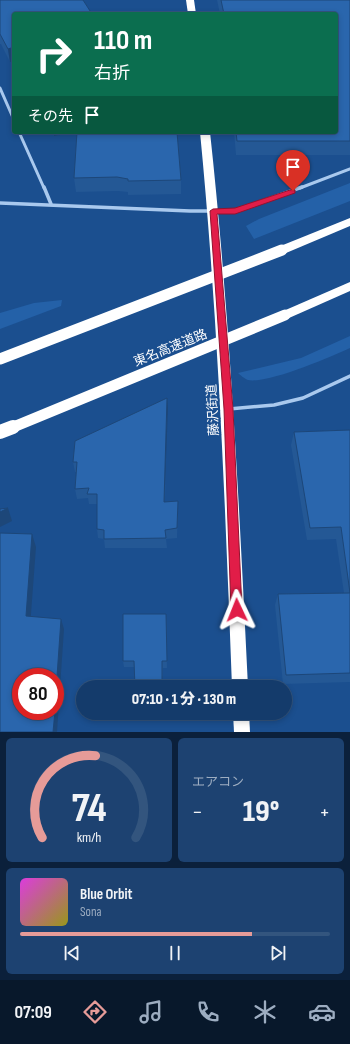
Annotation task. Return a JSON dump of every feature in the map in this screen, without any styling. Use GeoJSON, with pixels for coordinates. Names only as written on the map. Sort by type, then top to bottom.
{"type":"FeatureCollection","features":[{"type":"Feature","properties":{"kind":"highway"},"geometry":{"type":"LineString","coordinates":[[190,0],[192,12]]}},
{"type":"Feature","properties":{"kind":"highway","name":"藤沢街道"},"geometry":{"type":"LineString","coordinates":[[205,134],[213,211],[228,409],[240,680]]}},
{"type":"Feature","properties":{"kind":"highway"},"geometry":{"type":"LineString","coordinates":[[0,359],[282,250],[350,222]]}},
{"type":"Feature","properties":{"kind":"highway","name":"東名高速道路"},"geometry":{"type":"LineString","coordinates":[[0,432],[285,315],[350,286]]}},
{"type":"Feature","properties":{"kind":"highway"},"geometry":{"type":"LineString","coordinates":[[241,720],[242,732]]}},
{"type":"Feature","properties":{"kind":"street"},"geometry":{"type":"LineString","coordinates":[[0,88],[12,115]]}},
{"type":"Feature","properties":{"kind":"street"},"geometry":{"type":"LineString","coordinates":[[20,134],[51,204]]}},
{"type":"Feature","properties":{"kind":"street"},"geometry":{"type":"LineString","coordinates":[[0,203],[235,211],[264,202],[350,170]]}},
{"type":"Feature","properties":{"kind":"street"},"geometry":{"type":"LineString","coordinates":[[228,409],[274,405],[303,398],[350,376]]}},
{"type":"Feature","properties":{"kind":"shaded area"},"geometry":{"type":"Polygon","coordinates":[[[350,183],[350,201],[254,239],[246,226],[259,219],[350,183]]]}},
{"type":"Feature","properties":{"kind":"shaded area"},"geometry":{"type":"Polygon","coordinates":[[[62,300],[61,306],[0,329],[0,313],[34,303],[62,300]]]}},
{"type":"Feature","properties":{"kind":"shaded area"},"geometry":{"type":"Polygon","coordinates":[[[350,336],[350,348],[284,374],[270,378],[248,380],[238,373],[301,358],[350,336]]]}},
{"type":"Feature","properties":{"kind":"building"},"geometry":{"type":"Polygon","coordinates":[[[0,0],[83,0],[91,12],[12,12],[12,48],[8,49],[0,34],[0,0]]]}},
{"type":"Feature","properties":{"kind":"building"},"geometry":{"type":"Polygon","coordinates":[[[221,0],[350,0],[350,141],[237,141],[236,134],[338,134],[338,12],[224,12],[221,0]]]}},
{"type":"Feature","properties":{"kind":"building"},"geometry":{"type":"Polygon","coordinates":[[[77,134],[177,134],[181,180],[128,181],[128,179],[117,177],[74,178],[77,134]]]}},
{"type":"Feature","properties":{"kind":"building"},"geometry":{"type":"Polygon","coordinates":[[[167,398],[164,502],[178,501],[177,528],[165,530],[166,538],[104,539],[104,530],[97,529],[97,494],[87,494],[89,488],[75,489],[77,462],[73,462],[75,441],[167,398]]]}},
{"type":"Feature","properties":{"kind":"building"},"geometry":{"type":"Polygon","coordinates":[[[350,430],[350,593],[341,527],[310,528],[294,432],[350,430]]]}},
{"type":"Feature","properties":{"kind":"building"},"geometry":{"type":"Polygon","coordinates":[[[8,508],[0,512],[0,509],[8,508]]]}},
{"type":"Feature","properties":{"kind":"building"},"geometry":{"type":"Polygon","coordinates":[[[0,533],[32,534],[26,616],[61,619],[58,668],[12,668],[12,720],[54,720],[53,732],[0,732],[0,533]]]}},
{"type":"Feature","properties":{"kind":"building"},"geometry":{"type":"Polygon","coordinates":[[[350,593],[350,673],[286,675],[278,594],[350,593]]]}},
{"type":"Feature","properties":{"kind":"building"},"geometry":{"type":"Polygon","coordinates":[[[123,614],[166,614],[167,661],[162,661],[162,680],[135,680],[134,661],[123,661],[123,614]]]}},
{"type":"Feature","properties":{"kind":"route"},"geometry":{"type":"LineString","coordinates":[[237,610],[228,409],[213,211],[235,211],[293,191]]}}]}
